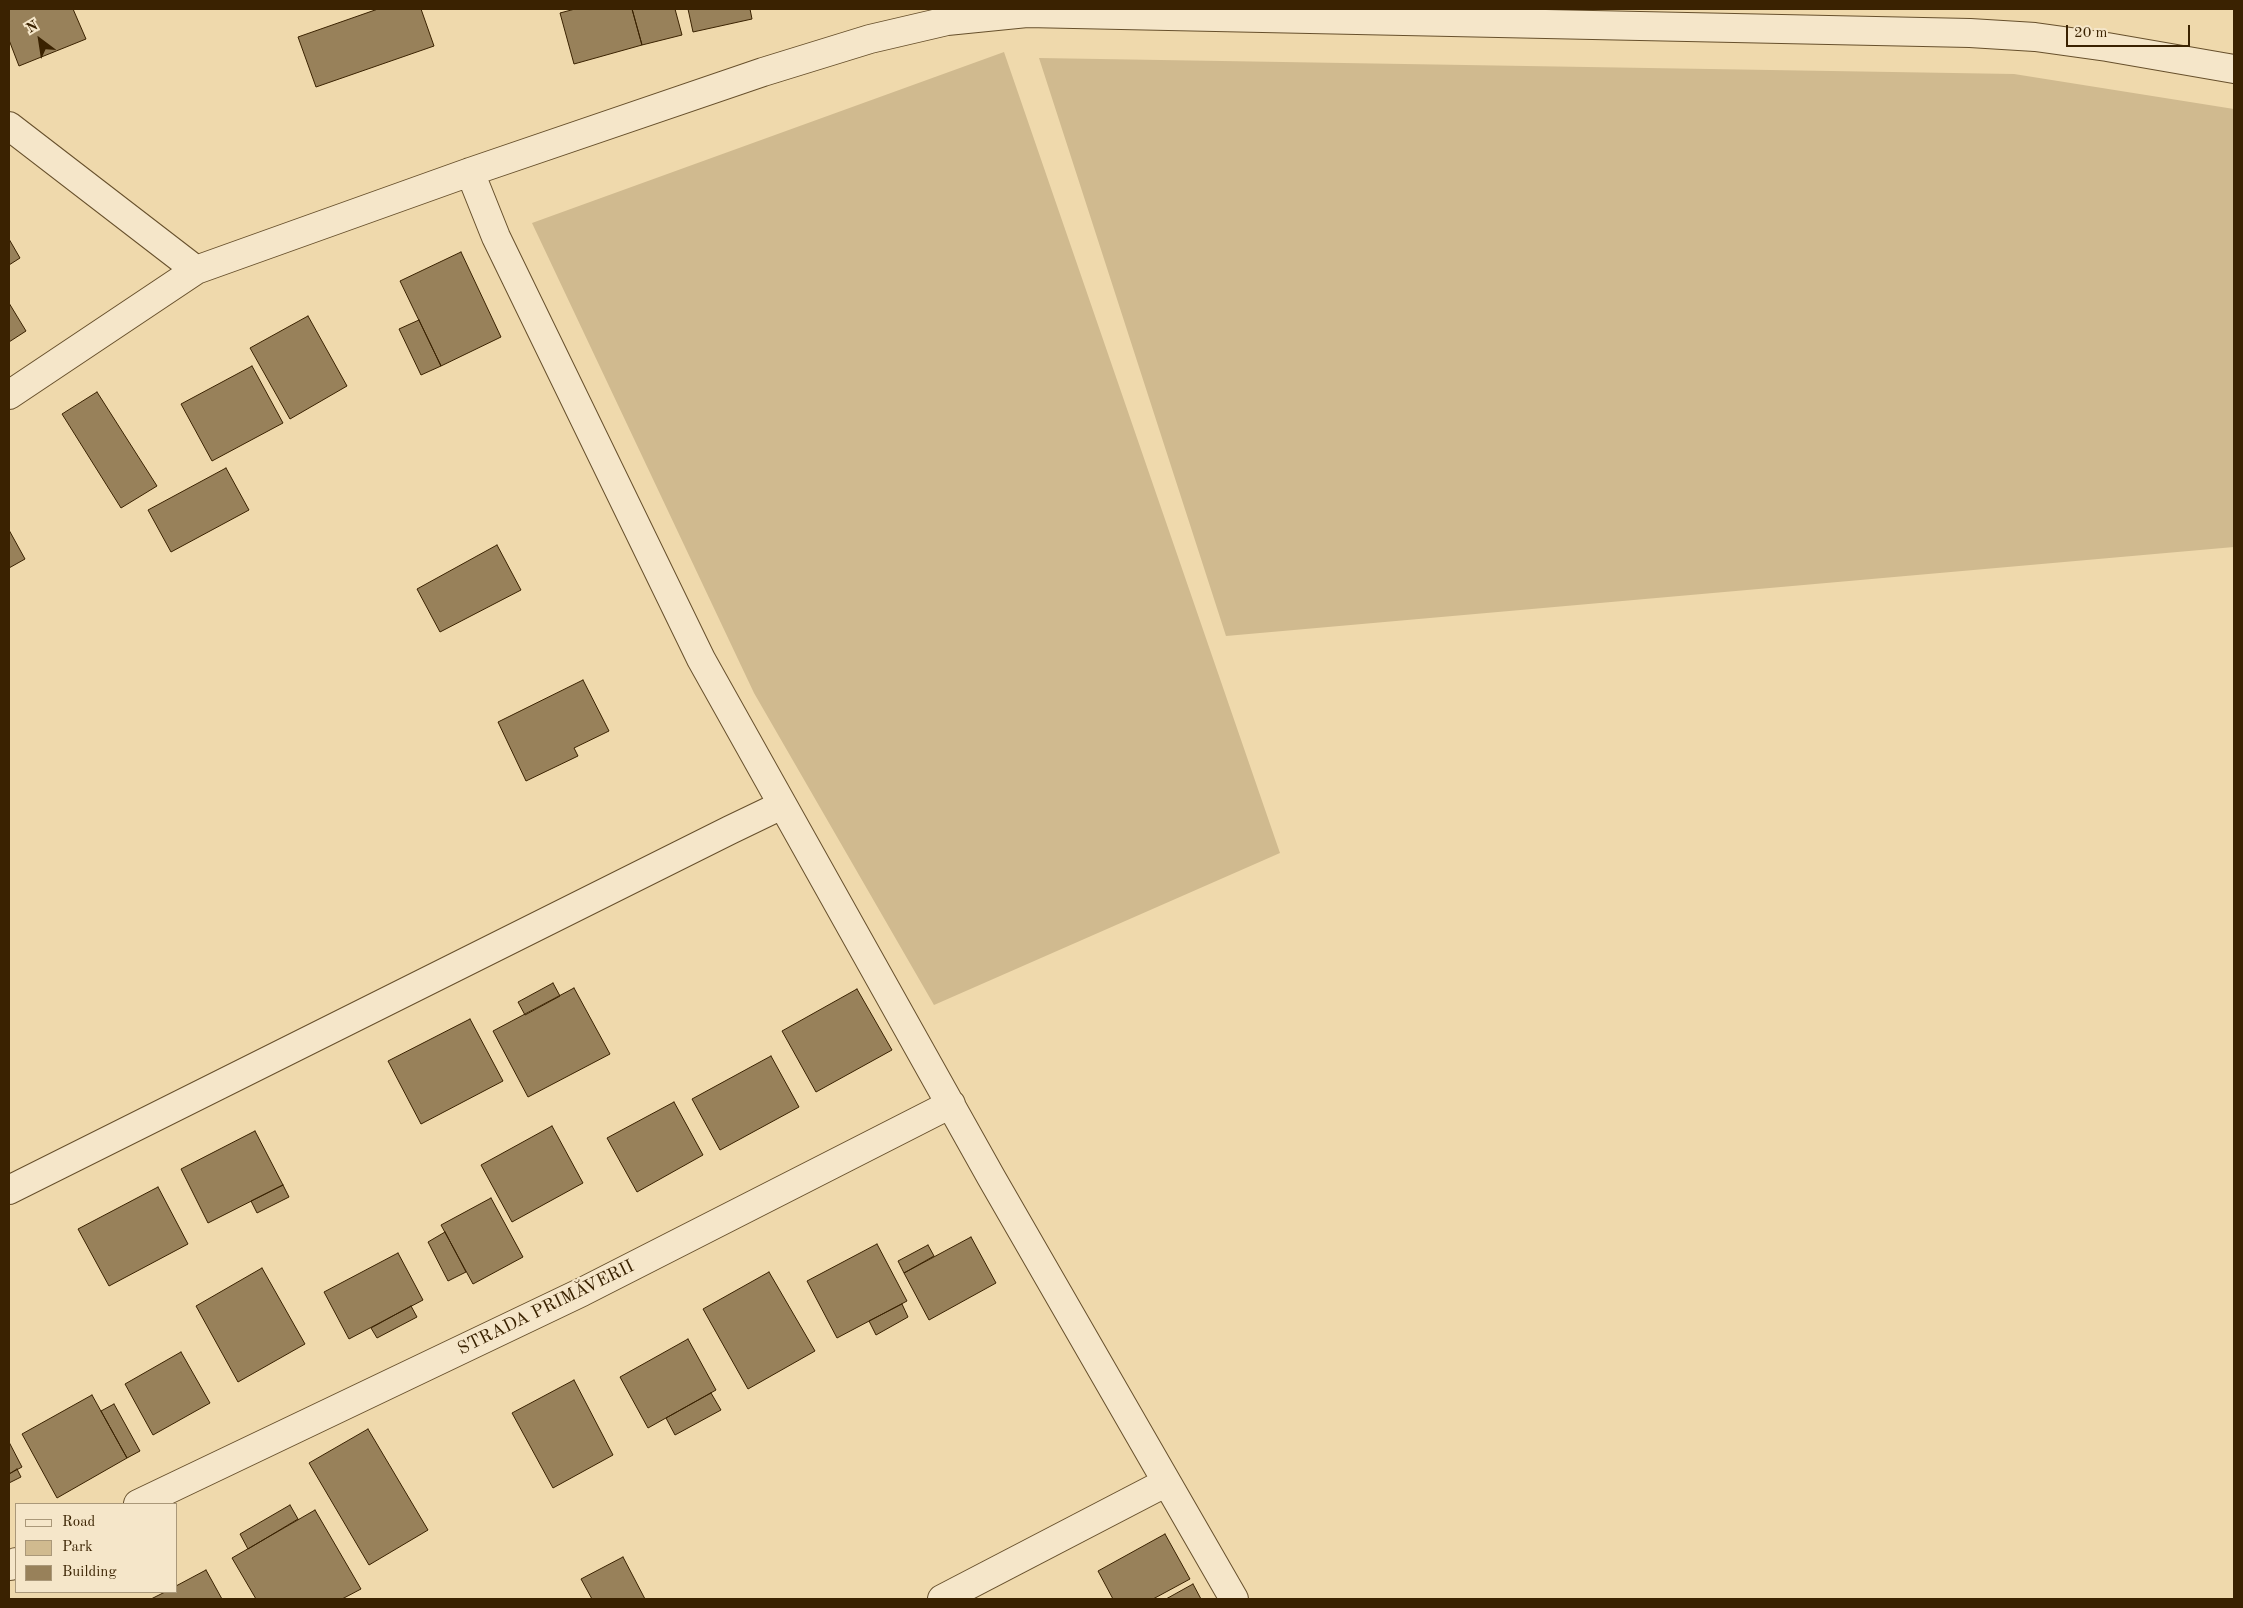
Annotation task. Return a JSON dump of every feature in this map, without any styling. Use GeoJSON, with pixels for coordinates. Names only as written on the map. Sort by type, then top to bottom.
{"type":"FeatureCollection","features":[{"type":"Feature","properties":{"kind":"street"},"geometry":{"type":"LineString","coordinates":[[9,395],[196,270],[470,172],[763,72],[870,38],[947,20],[1027,13],[1970,33],[2035,37],[2089,44],[2234,69]]}},
{"type":"Feature","properties":{"kind":"street"},"geometry":{"type":"LineString","coordinates":[[9,126],[196,270]]}},
{"type":"Feature","properties":{"kind":"street"},"geometry":{"type":"LineString","coordinates":[[470,172],[496,237],[701,659],[1165,1483],[1234,1599]]}},
{"type":"Feature","properties":{"kind":"street"},"geometry":{"type":"LineString","coordinates":[[9,1190],[782,805]]}},
{"type":"Feature","properties":{"kind":"street","name":"STRADA PRIMĂVERII"},"geometry":{"type":"LineString","coordinates":[[140,1503],[582,1292],[951,1104]]}},
{"type":"Feature","properties":{"kind":"street"},"geometry":{"type":"LineString","coordinates":[[942,1599],[1165,1483]]}},
{"type":"Feature","properties":{"kind":"green space"},"geometry":{"type":"Polygon","coordinates":[[[1004,52],[1280,853],[934,1005],[754,693],[532,223],[1004,52]]]}},
{"type":"Feature","properties":{"kind":"green space"},"geometry":{"type":"Polygon","coordinates":[[[1039,58],[2014,74],[2234,109],[2234,547],[1226,636],[1039,58]]]}},
{"type":"Feature","properties":{"kind":"building"},"geometry":{"type":"Polygon","coordinates":[[[9,9],[73,9],[86,39],[19,66],[9,40],[9,9]]]}},
{"type":"Feature","properties":{"kind":"building"},"geometry":{"type":"Polygon","coordinates":[[[378,9],[421,9],[434,46],[316,87],[298,37],[378,9]]]}},
{"type":"Feature","properties":{"kind":"building"},"geometry":{"type":"Polygon","coordinates":[[[575,9],[632,9],[642,45],[574,64],[560,13],[575,9]]]}},
{"type":"Feature","properties":{"kind":"building"},"geometry":{"type":"Polygon","coordinates":[[[632,9],[675,9],[682,35],[642,45],[632,9]]]}},
{"type":"Feature","properties":{"kind":"building"},"geometry":{"type":"Polygon","coordinates":[[[688,9],[750,9],[752,19],[693,32],[688,9]]]}},
{"type":"Feature","properties":{"kind":"building"},"geometry":{"type":"Polygon","coordinates":[[[9,239],[20,258],[9,265],[9,239]]]}},
{"type":"Feature","properties":{"kind":"building"},"geometry":{"type":"Polygon","coordinates":[[[461,252],[501,337],[441,366],[400,281],[461,252]]]}},
{"type":"Feature","properties":{"kind":"building"},"geometry":{"type":"Polygon","coordinates":[[[9,303],[26,331],[9,342],[9,303]]]}},
{"type":"Feature","properties":{"kind":"building"},"geometry":{"type":"Polygon","coordinates":[[[308,316],[347,386],[290,419],[250,348],[308,316]]]}},
{"type":"Feature","properties":{"kind":"building"},"geometry":{"type":"Polygon","coordinates":[[[419,320],[441,366],[421,375],[399,329],[419,320]]]}},
{"type":"Feature","properties":{"kind":"building"},"geometry":{"type":"Polygon","coordinates":[[[252,366],[283,423],[212,461],[181,404],[252,366]]]}},
{"type":"Feature","properties":{"kind":"building"},"geometry":{"type":"Polygon","coordinates":[[[97,392],[157,486],[121,508],[62,414],[97,392]]]}},
{"type":"Feature","properties":{"kind":"building"},"geometry":{"type":"Polygon","coordinates":[[[226,468],[249,510],[171,552],[148,510],[226,468]]]}},
{"type":"Feature","properties":{"kind":"building"},"geometry":{"type":"Polygon","coordinates":[[[9,530],[25,559],[9,568],[9,530]]]}},
{"type":"Feature","properties":{"kind":"building"},"geometry":{"type":"Polygon","coordinates":[[[497,545],[521,590],[440,632],[417,589],[497,545]]]}},
{"type":"Feature","properties":{"kind":"building"},"geometry":{"type":"Polygon","coordinates":[[[583,680],[609,731],[574,748],[578,756],[526,781],[498,722],[583,680]]]}},
{"type":"Feature","properties":{"kind":"building"},"geometry":{"type":"Polygon","coordinates":[[[553,983],[560,996],[525,1015],[518,1002],[553,983]]]}},
{"type":"Feature","properties":{"kind":"building"},"geometry":{"type":"Polygon","coordinates":[[[574,988],[610,1054],[528,1097],[493,1031],[574,988]]]}},
{"type":"Feature","properties":{"kind":"building"},"geometry":{"type":"Polygon","coordinates":[[[857,989],[892,1050],[816,1092],[782,1031],[857,989]]]}},
{"type":"Feature","properties":{"kind":"building"},"geometry":{"type":"Polygon","coordinates":[[[470,1019],[503,1081],[421,1124],[388,1061],[470,1019]]]}},
{"type":"Feature","properties":{"kind":"building"},"geometry":{"type":"Polygon","coordinates":[[[771,1056],[799,1107],[720,1150],[692,1099],[771,1056]]]}},
{"type":"Feature","properties":{"kind":"building"},"geometry":{"type":"Polygon","coordinates":[[[674,1102],[703,1155],[637,1192],[607,1138],[674,1102]]]}},
{"type":"Feature","properties":{"kind":"building"},"geometry":{"type":"Polygon","coordinates":[[[552,1126],[583,1183],[512,1222],[481,1165],[552,1126]]]}},
{"type":"Feature","properties":{"kind":"building"},"geometry":{"type":"Polygon","coordinates":[[[255,1131],[283,1185],[208,1223],[181,1169],[255,1131]]]}},
{"type":"Feature","properties":{"kind":"building"},"geometry":{"type":"Polygon","coordinates":[[[283,1185],[289,1197],[257,1213],[251,1201],[283,1185]]]}},
{"type":"Feature","properties":{"kind":"building"},"geometry":{"type":"Polygon","coordinates":[[[158,1187],[188,1244],[109,1286],[78,1229],[158,1187]]]}},
{"type":"Feature","properties":{"kind":"building"},"geometry":{"type":"Polygon","coordinates":[[[491,1198],[523,1257],[473,1284],[441,1225],[491,1198]]]}},
{"type":"Feature","properties":{"kind":"building"},"geometry":{"type":"Polygon","coordinates":[[[445,1232],[466,1272],[448,1281],[428,1242],[445,1232]]]}},
{"type":"Feature","properties":{"kind":"building"},"geometry":{"type":"Polygon","coordinates":[[[971,1237],[996,1283],[929,1320],[904,1273],[971,1237]]]}},
{"type":"Feature","properties":{"kind":"building"},"geometry":{"type":"Polygon","coordinates":[[[877,1244],[907,1301],[837,1338],[807,1281],[877,1244]]]}},
{"type":"Feature","properties":{"kind":"building"},"geometry":{"type":"Polygon","coordinates":[[[928,1245],[934,1256],[904,1273],[898,1261],[928,1245]]]}},
{"type":"Feature","properties":{"kind":"building"},"geometry":{"type":"Polygon","coordinates":[[[398,1253],[423,1300],[349,1339],[324,1292],[398,1253]]]}},
{"type":"Feature","properties":{"kind":"building"},"geometry":{"type":"Polygon","coordinates":[[[262,1268],[305,1344],[238,1382],[196,1306],[262,1268]]]}},
{"type":"Feature","properties":{"kind":"building"},"geometry":{"type":"Polygon","coordinates":[[[769,1272],[815,1351],[748,1389],[703,1309],[769,1272]]]}},
{"type":"Feature","properties":{"kind":"building"},"geometry":{"type":"Polygon","coordinates":[[[902,1304],[908,1317],[876,1335],[869,1321],[902,1304]]]}},
{"type":"Feature","properties":{"kind":"building"},"geometry":{"type":"Polygon","coordinates":[[[411,1306],[417,1317],[377,1338],[371,1328],[411,1306]]]}},
{"type":"Feature","properties":{"kind":"building"},"geometry":{"type":"Polygon","coordinates":[[[688,1339],[716,1390],[648,1428],[620,1377],[688,1339]]]}},
{"type":"Feature","properties":{"kind":"building"},"geometry":{"type":"Polygon","coordinates":[[[181,1352],[210,1403],[153,1435],[125,1384],[181,1352]]]}},
{"type":"Feature","properties":{"kind":"building"},"geometry":{"type":"Polygon","coordinates":[[[574,1380],[613,1455],[553,1488],[512,1413],[574,1380]]]}},
{"type":"Feature","properties":{"kind":"building"},"geometry":{"type":"Polygon","coordinates":[[[711,1393],[721,1410],[675,1435],[666,1418],[711,1393]]]}},
{"type":"Feature","properties":{"kind":"building"},"geometry":{"type":"Polygon","coordinates":[[[92,1395],[127,1458],[57,1498],[22,1434],[92,1395]]]}},
{"type":"Feature","properties":{"kind":"building"},"geometry":{"type":"Polygon","coordinates":[[[114,1404],[140,1451],[127,1458],[101,1411],[114,1404]]]}},
{"type":"Feature","properties":{"kind":"building"},"geometry":{"type":"Polygon","coordinates":[[[368,1429],[428,1530],[369,1565],[309,1463],[368,1429]]]}},
{"type":"Feature","properties":{"kind":"building"},"geometry":{"type":"Polygon","coordinates":[[[9,1442],[22,1467],[9,1474],[9,1442]]]}},
{"type":"Feature","properties":{"kind":"building"},"geometry":{"type":"Polygon","coordinates":[[[17,1469],[21,1477],[9,1483],[9,1474],[17,1469]]]}},
{"type":"Feature","properties":{"kind":"building"},"geometry":{"type":"Polygon","coordinates":[[[290,1505],[298,1519],[248,1549],[240,1534],[290,1505]]]}},
{"type":"Feature","properties":{"kind":"building"},"geometry":{"type":"Polygon","coordinates":[[[315,1510],[361,1589],[342,1599],[256,1599],[232,1558],[315,1510]]]}},
{"type":"Feature","properties":{"kind":"building"},"geometry":{"type":"Polygon","coordinates":[[[1165,1534],[1190,1579],[1153,1599],[1113,1599],[1098,1571],[1165,1534]]]}},
{"type":"Feature","properties":{"kind":"building"},"geometry":{"type":"Polygon","coordinates":[[[623,1557],[645,1599],[592,1599],[581,1579],[623,1557]]]}},
{"type":"Feature","properties":{"kind":"building"},"geometry":{"type":"Polygon","coordinates":[[[206,1570],[222,1599],[151,1599],[163,1593],[178,1593],[178,1585],[206,1570]]]}},
{"type":"Feature","properties":{"kind":"building"},"geometry":{"type":"Polygon","coordinates":[[[1193,1584],[1201,1599],[1166,1599],[1193,1584]]]}}]}
